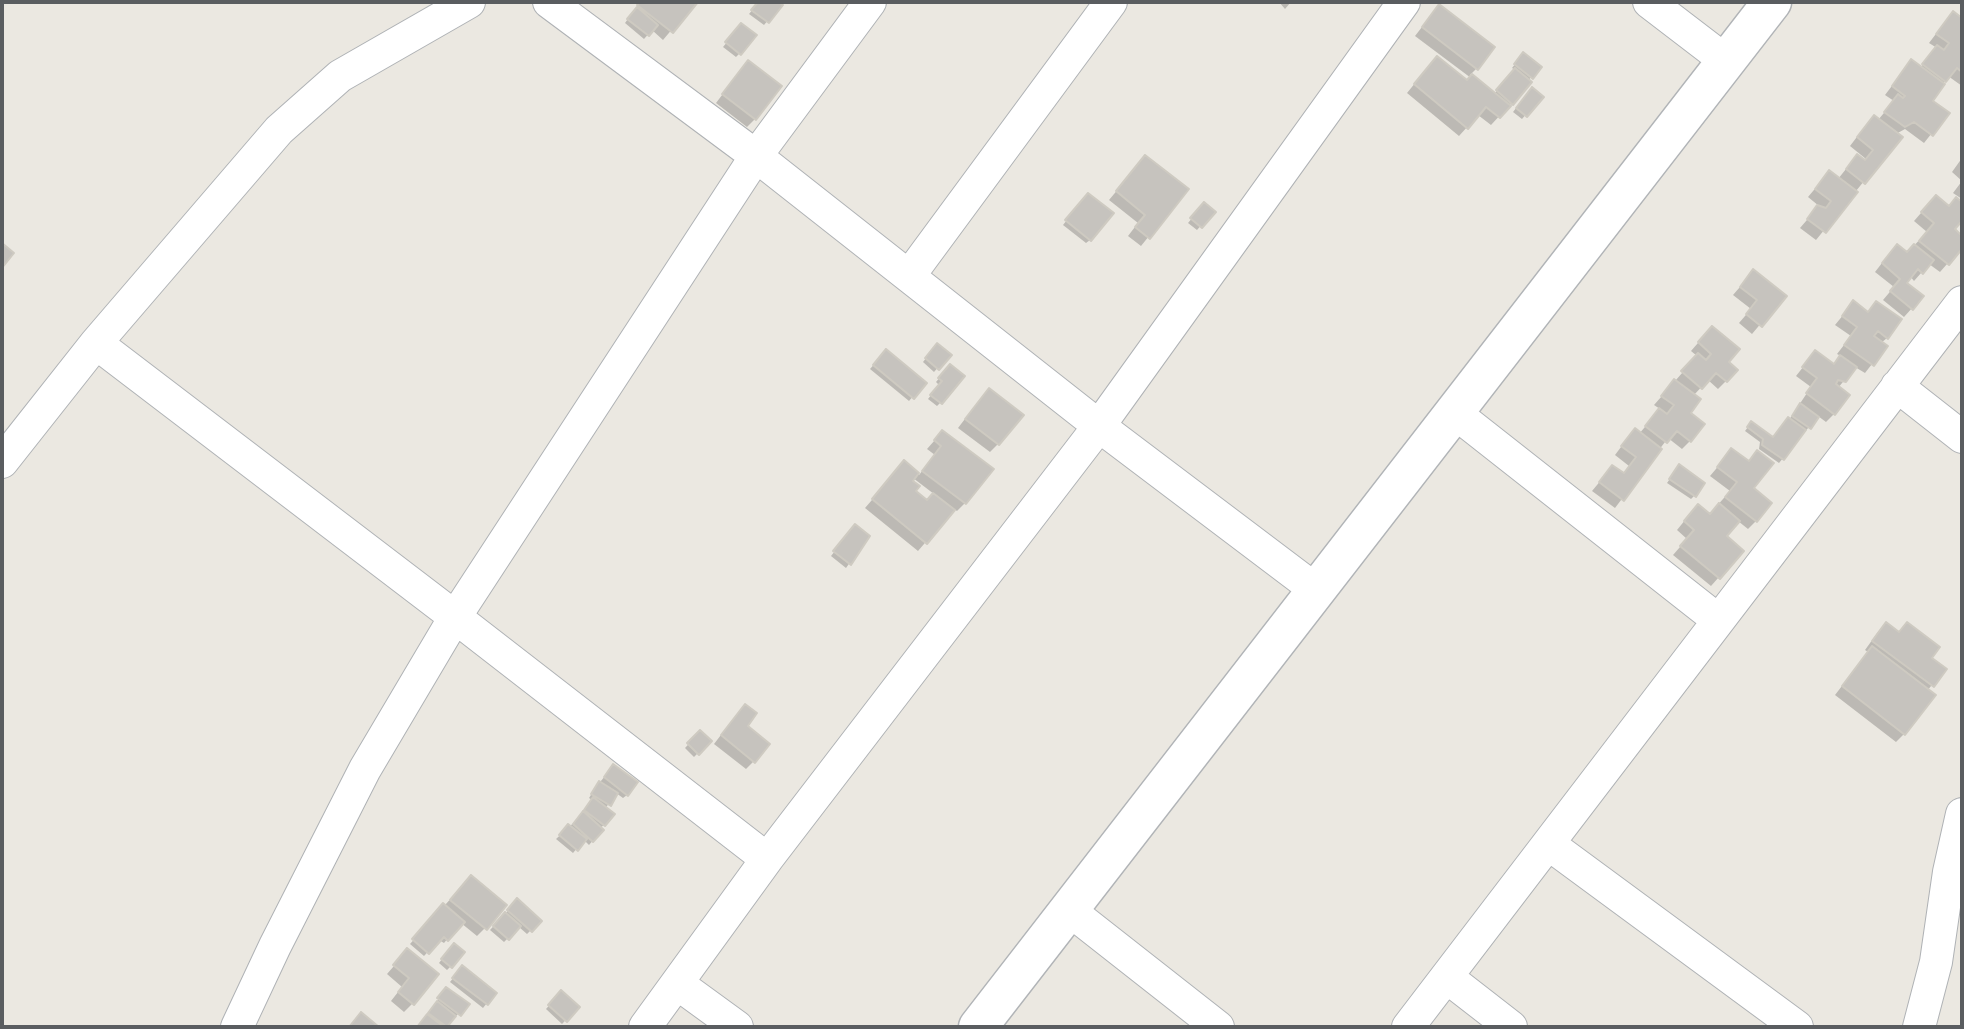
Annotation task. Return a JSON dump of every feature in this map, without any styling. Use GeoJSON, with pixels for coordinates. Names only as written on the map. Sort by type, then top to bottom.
{"type":"FeatureCollection","features":[{"type":"Feature","properties":{"kind":"street"},"geometry":{"type":"LineString","coordinates":[[2,462],[96,343],[279,130],[340,76],[469,2]]}},
{"type":"Feature","properties":{"kind":"street"},"geometry":{"type":"LineString","coordinates":[[549,2],[756,156],[1100,426],[1316,590]]}},
{"type":"Feature","properties":{"kind":"street"},"geometry":{"type":"LineString","coordinates":[[237,1027],[365,769],[455,617],[756,156],[870,2]]}},
{"type":"Feature","properties":{"kind":"street"},"geometry":{"type":"LineString","coordinates":[[909,276],[1111,2]]}},
{"type":"Feature","properties":{"kind":"street"},"geometry":{"type":"LineString","coordinates":[[645,1027],[767,859],[1100,426],[1404,2]]}},
{"type":"Feature","properties":{"kind":"street"},"geometry":{"type":"LineString","coordinates":[[1649,2],[1726,61]]}},
{"type":"Feature","properties":{"kind":"street"},"geometry":{"type":"LineString","coordinates":[[978,1027],[1772,2]]}},
{"type":"Feature","properties":{"kind":"street"},"geometry":{"type":"LineString","coordinates":[[1408,1027],[1550,845],[1718,620],[1962,302]]}},
{"type":"Feature","properties":{"kind":"street"},"geometry":{"type":"LineString","coordinates":[[96,343],[767,859]]}},
{"type":"Feature","properties":{"kind":"street"},"geometry":{"type":"LineString","coordinates":[[1897,386],[1962,437]]}},
{"type":"Feature","properties":{"kind":"street"},"geometry":{"type":"LineString","coordinates":[[1455,413],[1718,620]]}},
{"type":"Feature","properties":{"kind":"street"},"geometry":{"type":"LineString","coordinates":[[1919,1027],[1936,962],[1949,872],[1962,814]]}},
{"type":"Feature","properties":{"kind":"street"},"geometry":{"type":"LineString","coordinates":[[1550,845],[1797,1027]]}},
{"type":"Feature","properties":{"kind":"street"},"geometry":{"type":"LineString","coordinates":[[1069,910],[1217,1027]]}},
{"type":"Feature","properties":{"kind":"street"},"geometry":{"type":"LineString","coordinates":[[1448,978],[1511,1027]]}},
{"type":"Feature","properties":{"kind":"street"},"geometry":{"type":"LineString","coordinates":[[678,984],[737,1027]]}},
{"type":"Feature","properties":{"kind":"building"},"geometry":{"type":"Polygon","coordinates":[[[640,2],[698,2],[673,33],[637,5],[640,2]]]}},
{"type":"Feature","properties":{"kind":"building"},"geometry":{"type":"Polygon","coordinates":[[[758,2],[778,2],[783,5],[769,23],[751,10],[758,2]]]}},
{"type":"Feature","properties":{"kind":"building"},"geometry":{"type":"Polygon","coordinates":[[[1439,4],[1495,47],[1478,70],[1422,27],[1439,4]]]}},
{"type":"Feature","properties":{"kind":"building"},"geometry":{"type":"Polygon","coordinates":[[[637,7],[658,25],[649,36],[627,19],[637,7]]]}},
{"type":"Feature","properties":{"kind":"building"},"geometry":{"type":"Polygon","coordinates":[[[1953,11],[1962,18],[1962,72],[1957,68],[1946,82],[1922,64],[1937,45],[1944,50],[1949,43],[1936,34],[1953,11]]]}},
{"type":"Feature","properties":{"kind":"building"},"geometry":{"type":"Polygon","coordinates":[[[741,23],[757,35],[741,55],[725,42],[741,23]]]}},
{"type":"Feature","properties":{"kind":"building"},"geometry":{"type":"Polygon","coordinates":[[[1523,52],[1542,67],[1533,79],[1514,64],[1523,52]]]}},
{"type":"Feature","properties":{"kind":"building"},"geometry":{"type":"Polygon","coordinates":[[[1437,56],[1467,80],[1472,74],[1511,106],[1500,118],[1486,107],[1468,129],[1414,84],[1437,56]]]}},
{"type":"Feature","properties":{"kind":"building"},"geometry":{"type":"Polygon","coordinates":[[[1911,59],[1945,84],[1933,101],[1950,113],[1933,136],[1914,122],[1905,127],[1884,112],[1898,94],[1903,98],[1905,96],[1892,86],[1911,59]]]}},
{"type":"Feature","properties":{"kind":"building"},"geometry":{"type":"Polygon","coordinates":[[[748,60],[782,86],[756,120],[722,94],[748,60]]]}},
{"type":"Feature","properties":{"kind":"building"},"geometry":{"type":"Polygon","coordinates":[[[1515,68],[1532,82],[1513,105],[1496,90],[1515,68]]]}},
{"type":"Feature","properties":{"kind":"building"},"geometry":{"type":"Polygon","coordinates":[[[1532,87],[1544,97],[1527,117],[1516,108],[1532,87]]]}},
{"type":"Feature","properties":{"kind":"building"},"geometry":{"type":"Polygon","coordinates":[[[1874,115],[1903,137],[1865,184],[1846,169],[1857,154],[1865,160],[1873,150],[1857,137],[1874,115]]]}},
{"type":"Feature","properties":{"kind":"building"},"geometry":{"type":"Polygon","coordinates":[[[1145,155],[1189,189],[1150,239],[1135,227],[1145,215],[1116,191],[1145,155]]]}},
{"type":"Feature","properties":{"kind":"building"},"geometry":{"type":"Polygon","coordinates":[[[1829,170],[1858,192],[1826,233],[1807,219],[1817,205],[1826,208],[1831,201],[1815,189],[1829,170]]]}},
{"type":"Feature","properties":{"kind":"building"},"geometry":{"type":"Polygon","coordinates":[[[1088,193],[1114,213],[1091,241],[1065,220],[1088,193]]]}},
{"type":"Feature","properties":{"kind":"building"},"geometry":{"type":"Polygon","coordinates":[[[1936,195],[1949,206],[1956,197],[1962,202],[1962,221],[1955,229],[1962,236],[1962,249],[1949,265],[1919,241],[1934,223],[1921,212],[1936,195]]]}},
{"type":"Feature","properties":{"kind":"building"},"geometry":{"type":"Polygon","coordinates":[[[1204,202],[1216,212],[1202,228],[1190,218],[1204,202]]]}},
{"type":"Feature","properties":{"kind":"building"},"geometry":{"type":"Polygon","coordinates":[[[2,243],[14,253],[2,268],[2,243]]]}},
{"type":"Feature","properties":{"kind":"building"},"geometry":{"type":"Polygon","coordinates":[[[1897,244],[1907,252],[1914,244],[1934,260],[1923,274],[1918,269],[1907,283],[1924,296],[1913,310],[1890,291],[1900,279],[1882,263],[1897,244]]]}},
{"type":"Feature","properties":{"kind":"building"},"geometry":{"type":"Polygon","coordinates":[[[1753,269],[1787,296],[1762,327],[1746,314],[1757,300],[1740,287],[1753,269]]]}},
{"type":"Feature","properties":{"kind":"building"},"geometry":{"type":"Polygon","coordinates":[[[1853,300],[1868,312],[1876,301],[1902,319],[1888,339],[1878,331],[1874,336],[1888,346],[1874,366],[1844,345],[1857,327],[1842,316],[1853,300]]]}},
{"type":"Feature","properties":{"kind":"building"},"geometry":{"type":"Polygon","coordinates":[[[1712,326],[1740,349],[1729,362],[1738,370],[1727,382],[1716,373],[1702,389],[1681,371],[1698,353],[1706,360],[1711,354],[1698,342],[1712,326]]]}},
{"type":"Feature","properties":{"kind":"building"},"geometry":{"type":"Polygon","coordinates":[[[937,343],[952,355],[939,370],[925,358],[937,343]]]}},
{"type":"Feature","properties":{"kind":"building"},"geometry":{"type":"Polygon","coordinates":[[[886,349],[927,383],[914,399],[873,365],[886,349]]]}},
{"type":"Feature","properties":{"kind":"building"},"geometry":{"type":"Polygon","coordinates":[[[1815,350],[1834,364],[1840,355],[1857,367],[1846,382],[1838,380],[1836,384],[1850,395],[1835,415],[1806,393],[1817,378],[1802,367],[1815,350]]]}},
{"type":"Feature","properties":{"kind":"building"},"geometry":{"type":"Polygon","coordinates":[[[950,364],[965,376],[942,404],[930,395],[942,381],[938,378],[950,364]]]}},
{"type":"Feature","properties":{"kind":"building"},"geometry":{"type":"Polygon","coordinates":[[[1674,379],[1701,399],[1691,413],[1705,424],[1691,442],[1677,431],[1667,443],[1645,426],[1659,408],[1667,414],[1674,405],[1661,396],[1674,379]]]}},
{"type":"Feature","properties":{"kind":"building"},"geometry":{"type":"Polygon","coordinates":[[[989,388],[1024,415],[999,445],[965,419],[989,388]]]}},
{"type":"Feature","properties":{"kind":"building"},"geometry":{"type":"Polygon","coordinates":[[[1800,403],[1819,417],[1811,429],[1792,416],[1800,403]]]}},
{"type":"Feature","properties":{"kind":"building"},"geometry":{"type":"Polygon","coordinates":[[[1788,417],[1806,430],[1784,460],[1762,445],[1763,439],[1747,427],[1751,421],[1773,437],[1788,417]]]}},
{"type":"Feature","properties":{"kind":"building"},"geometry":{"type":"Polygon","coordinates":[[[1635,428],[1662,449],[1624,501],[1599,482],[1612,465],[1624,473],[1636,457],[1621,446],[1635,428]]]}},
{"type":"Feature","properties":{"kind":"building"},"geometry":{"type":"Polygon","coordinates":[[[942,430],[994,469],[966,504],[922,471],[941,446],[934,440],[942,430]]]}},
{"type":"Feature","properties":{"kind":"building"},"geometry":{"type":"Polygon","coordinates":[[[1731,448],[1749,461],[1757,450],[1774,463],[1754,488],[1772,503],[1757,522],[1725,497],[1737,482],[1717,467],[1731,448]]]}},
{"type":"Feature","properties":{"kind":"building"},"geometry":{"type":"Polygon","coordinates":[[[904,460],[919,473],[913,481],[920,486],[916,491],[927,500],[933,493],[955,510],[927,544],[872,499],[904,460]]]}},
{"type":"Feature","properties":{"kind":"building"},"geometry":{"type":"Polygon","coordinates":[[[1679,464],[1705,483],[1696,497],[1669,479],[1679,464]]]}},
{"type":"Feature","properties":{"kind":"building"},"geometry":{"type":"Polygon","coordinates":[[[1719,503],[1740,521],[1727,536],[1744,551],[1720,579],[1680,546],[1694,530],[1684,521],[1698,504],[1710,514],[1719,503]]]}},
{"type":"Feature","properties":{"kind":"building"},"geometry":{"type":"Polygon","coordinates":[[[855,524],[870,536],[851,565],[833,551],[855,524]]]}},
{"type":"Feature","properties":{"kind":"building"},"geometry":{"type":"Polygon","coordinates":[[[1886,622],[1899,632],[1907,622],[1940,647],[1932,658],[1947,669],[1934,687],[1872,641],[1886,622]]]}},
{"type":"Feature","properties":{"kind":"building"},"geometry":{"type":"Polygon","coordinates":[[[1872,646],[1936,695],[1905,735],[1842,686],[1872,646]]]}},
{"type":"Feature","properties":{"kind":"building"},"geometry":{"type":"Polygon","coordinates":[[[745,704],[757,713],[748,726],[770,744],[755,763],[721,735],[745,704]]]}},
{"type":"Feature","properties":{"kind":"building"},"geometry":{"type":"Polygon","coordinates":[[[700,730],[712,741],[699,755],[687,743],[700,730]]]}},
{"type":"Feature","properties":{"kind":"building"},"geometry":{"type":"Polygon","coordinates":[[[613,764],[638,782],[628,796],[604,777],[613,764]]]}},
{"type":"Feature","properties":{"kind":"building"},"geometry":{"type":"Polygon","coordinates":[[[599,781],[618,793],[611,806],[591,794],[599,781]]]}},
{"type":"Feature","properties":{"kind":"building"},"geometry":{"type":"Polygon","coordinates":[[[593,797],[615,814],[605,826],[584,810],[593,797]]]}},
{"type":"Feature","properties":{"kind":"building"},"geometry":{"type":"Polygon","coordinates":[[[583,811],[604,830],[593,842],[573,824],[583,811]]]}},
{"type":"Feature","properties":{"kind":"building"},"geometry":{"type":"Polygon","coordinates":[[[568,824],[587,839],[578,851],[559,835],[568,824]]]}},
{"type":"Feature","properties":{"kind":"building"},"geometry":{"type":"Polygon","coordinates":[[[471,875],[507,905],[487,930],[450,900],[471,875]]]}},
{"type":"Feature","properties":{"kind":"building"},"geometry":{"type":"Polygon","coordinates":[[[517,898],[542,921],[532,932],[507,910],[517,898]]]}},
{"type":"Feature","properties":{"kind":"building"},"geometry":{"type":"Polygon","coordinates":[[[443,903],[465,922],[448,941],[444,937],[429,954],[412,939],[443,903]]]}},
{"type":"Feature","properties":{"kind":"building"},"geometry":{"type":"Polygon","coordinates":[[[505,912],[521,926],[509,940],[493,926],[505,912]]]}},
{"type":"Feature","properties":{"kind":"building"},"geometry":{"type":"Polygon","coordinates":[[[454,943],[465,952],[452,968],[441,959],[454,943]]]}},
{"type":"Feature","properties":{"kind":"building"},"geometry":{"type":"Polygon","coordinates":[[[407,948],[439,974],[414,1005],[398,992],[409,978],[393,965],[407,948]]]}},
{"type":"Feature","properties":{"kind":"building"},"geometry":{"type":"Polygon","coordinates":[[[462,965],[497,993],[488,1005],[452,978],[462,965]]]}},
{"type":"Feature","properties":{"kind":"building"},"geometry":{"type":"Polygon","coordinates":[[[446,987],[470,1004],[461,1016],[437,998],[446,987]]]}},
{"type":"Feature","properties":{"kind":"building"},"geometry":{"type":"Polygon","coordinates":[[[561,990],[580,1007],[567,1022],[548,1005],[561,990]]]}},
{"type":"Feature","properties":{"kind":"building"},"geometry":{"type":"Polygon","coordinates":[[[437,1001],[456,1016],[447,1027],[428,1013],[437,1001]]]}},
{"type":"Feature","properties":{"kind":"building"},"geometry":{"type":"Polygon","coordinates":[[[361,1012],[379,1027],[349,1027],[361,1012]]]}},
{"type":"Feature","properties":{"kind":"building"},"geometry":{"type":"Polygon","coordinates":[[[427,1014],[444,1027],[417,1027],[427,1014]]]}}]}
